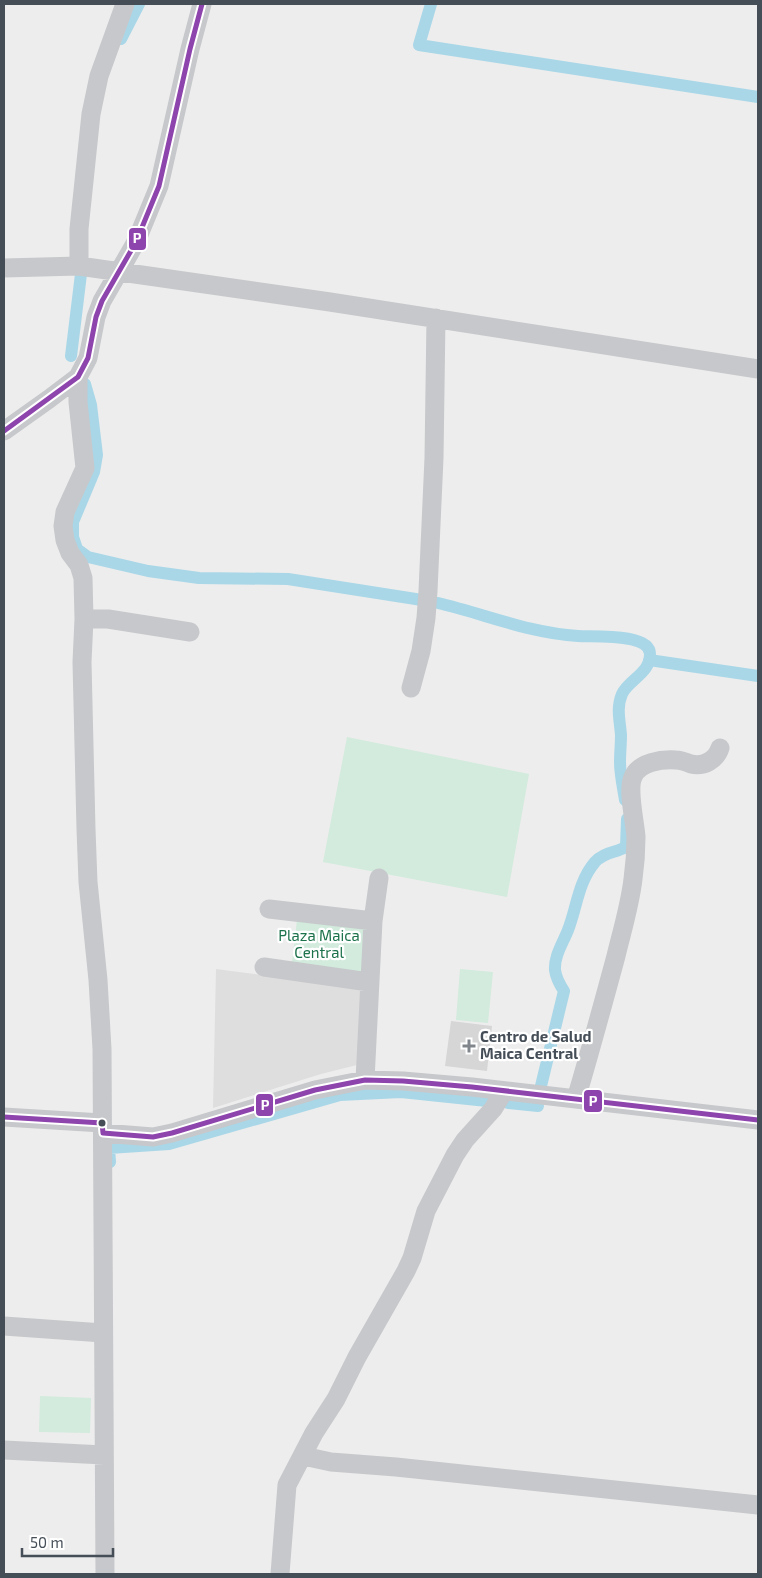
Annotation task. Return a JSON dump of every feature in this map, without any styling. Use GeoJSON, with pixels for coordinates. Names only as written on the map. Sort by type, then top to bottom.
{"type":"FeatureCollection","features":[{"type":"Feature","properties":{"kind":"street"},"geometry":{"type":"LineString","coordinates":[[79,266],[79,229],[90,114],[99,76],[125,4]]}},
{"type":"Feature","properties":{"kind":"street"},"geometry":{"type":"LineString","coordinates":[[4,431],[78,376],[88,358],[96,317],[102,301],[120,273],[148,217],[159,186],[202,4]]}},
{"type":"Feature","properties":{"kind":"street"},"geometry":{"type":"LineString","coordinates":[[4,268],[79,266],[436,318],[758,368]]}},
{"type":"Feature","properties":{"kind":"street"},"geometry":{"type":"LineString","coordinates":[[411,688],[421,651],[428,591],[434,458],[436,318]]}},
{"type":"Feature","properties":{"kind":"street"},"geometry":{"type":"LineString","coordinates":[[78,376],[85,468],[66,512],[63,526],[70,554],[79,565],[83,578],[82,662],[88,882],[98,980],[102,1049],[105,1574]]}},
{"type":"Feature","properties":{"kind":"street"},"geometry":{"type":"LineString","coordinates":[[84,618],[116,620],[190,632]]}},
{"type":"Feature","properties":{"kind":"street"},"geometry":{"type":"LineString","coordinates":[[576,1099],[607,992],[633,881],[636,838],[630,789],[632,779],[635,772],[644,765],[678,759],[693,764],[712,761],[718,756],[720,748]]}},
{"type":"Feature","properties":{"kind":"street"},"geometry":{"type":"LineString","coordinates":[[365,1080],[373,921],[379,878]]}},
{"type":"Feature","properties":{"kind":"street"},"geometry":{"type":"LineString","coordinates":[[269,909],[373,921]]}},
{"type":"Feature","properties":{"kind":"street"},"geometry":{"type":"LineString","coordinates":[[264,967],[369,982]]}},
{"type":"Feature","properties":{"kind":"street"},"geometry":{"type":"LineString","coordinates":[[4,1117],[103,1128],[153,1137],[315,1090],[365,1080],[403,1081],[504,1091],[758,1120]]}},
{"type":"Feature","properties":{"kind":"street"},"geometry":{"type":"LineString","coordinates":[[280,1574],[287,1485],[406,1271],[412,1258],[426,1211],[455,1155],[465,1140],[493,1109],[504,1091]]}},
{"type":"Feature","properties":{"kind":"street"},"geometry":{"type":"LineString","coordinates":[[4,1326],[103,1333]]}},
{"type":"Feature","properties":{"kind":"street"},"geometry":{"type":"LineString","coordinates":[[4,1450],[104,1455]]}},
{"type":"Feature","properties":{"kind":"street"},"geometry":{"type":"LineString","coordinates":[[306,1452],[308,1457],[331,1462],[396,1467],[758,1505]]}},
{"type":"Feature","properties":{"kind":"shaded area"},"geometry":{"type":"Polygon","coordinates":[[[216,969],[364,988],[361,1064],[321,1074],[213,1108],[216,969]]]}},
{"type":"Feature","properties":{"kind":"green space"},"geometry":{"type":"Polygon","coordinates":[[[347,737],[529,774],[507,897],[323,862],[347,737]]]}},
{"type":"Feature","properties":{"kind":"green space","name":"Plaza Maica Central"},"geometry":{"type":"Polygon","coordinates":[[[297,920],[366,927],[364,973],[292,962],[297,920]]]}},
{"type":"Feature","properties":{"kind":"green space"},"geometry":{"type":"Polygon","coordinates":[[[460,969],[493,972],[488,1023],[456,1020],[460,969]]]}},
{"type":"Feature","properties":{"kind":"green space"},"geometry":{"type":"Polygon","coordinates":[[[40,1396],[91,1398],[90,1433],[39,1432],[40,1396]]]}},
{"type":"Feature","properties":{"kind":"building","name":"Centro de Salud Maica Central"},"geometry":{"type":"Polygon","coordinates":[[[451,1021],[492,1026],[487,1071],[445,1066],[451,1021]]]}},
{"type":"Feature","properties":{"kind":"waterway"},"geometry":{"type":"LineString","coordinates":[[121,39],[139,4]]}},
{"type":"Feature","properties":{"kind":"waterway"},"geometry":{"type":"LineString","coordinates":[[431,4],[419,45],[758,97]]}},
{"type":"Feature","properties":{"kind":"waterway"},"geometry":{"type":"LineString","coordinates":[[71,356],[81,274]]}},
{"type":"Feature","properties":{"kind":"waterway"},"geometry":{"type":"LineString","coordinates":[[85,384],[91,405],[97,455],[94,472],[73,522],[73,537],[77,549],[88,557],[148,571],[199,578],[288,579],[422,600]]}},
{"type":"Feature","properties":{"kind":"waterway"},"geometry":{"type":"LineString","coordinates":[[438,603],[542,631],[578,636],[631,639],[641,642],[648,647],[650,654],[647,667],[625,689],[619,704],[621,735],[620,767],[625,800]]}},
{"type":"Feature","properties":{"kind":"waterway"},"geometry":{"type":"LineString","coordinates":[[649,660],[758,676]]}},
{"type":"Feature","properties":{"kind":"waterway"},"geometry":{"type":"LineString","coordinates":[[541,1086],[564,991],[556,973],[557,955],[568,930],[581,886],[589,870],[602,856],[626,847],[627,819]]}},
{"type":"Feature","properties":{"kind":"waterway"},"geometry":{"type":"LineString","coordinates":[[110,1162],[109,1148],[169,1144],[340,1095],[401,1092],[487,1101]]}},
{"type":"Feature","properties":{"kind":"waterway"},"geometry":{"type":"LineString","coordinates":[[508,1103],[538,1106]]}},
{"type":"Feature","properties":{"kind":"transit line","name":"P"},"geometry":{"type":"LineString","coordinates":[[4,431],[78,377],[88,358],[96,317],[102,301],[136,242],[159,186],[202,4]]}},
{"type":"Feature","properties":{"kind":"transit line","name":"P"},"geometry":{"type":"LineString","coordinates":[[103,1133],[153,1137],[315,1090],[365,1080],[472,1087],[758,1120]]}},
{"type":"Feature","properties":{"kind":"transit line","name":"P"},"geometry":{"type":"LineString","coordinates":[[4,1117],[102,1123],[103,1133]]}},
{"type":"Feature","properties":{"kind":"place","name":"Centro de Salud Maica Central"},"geometry":{"type":"Point","coordinates":[469,1046]}}]}
